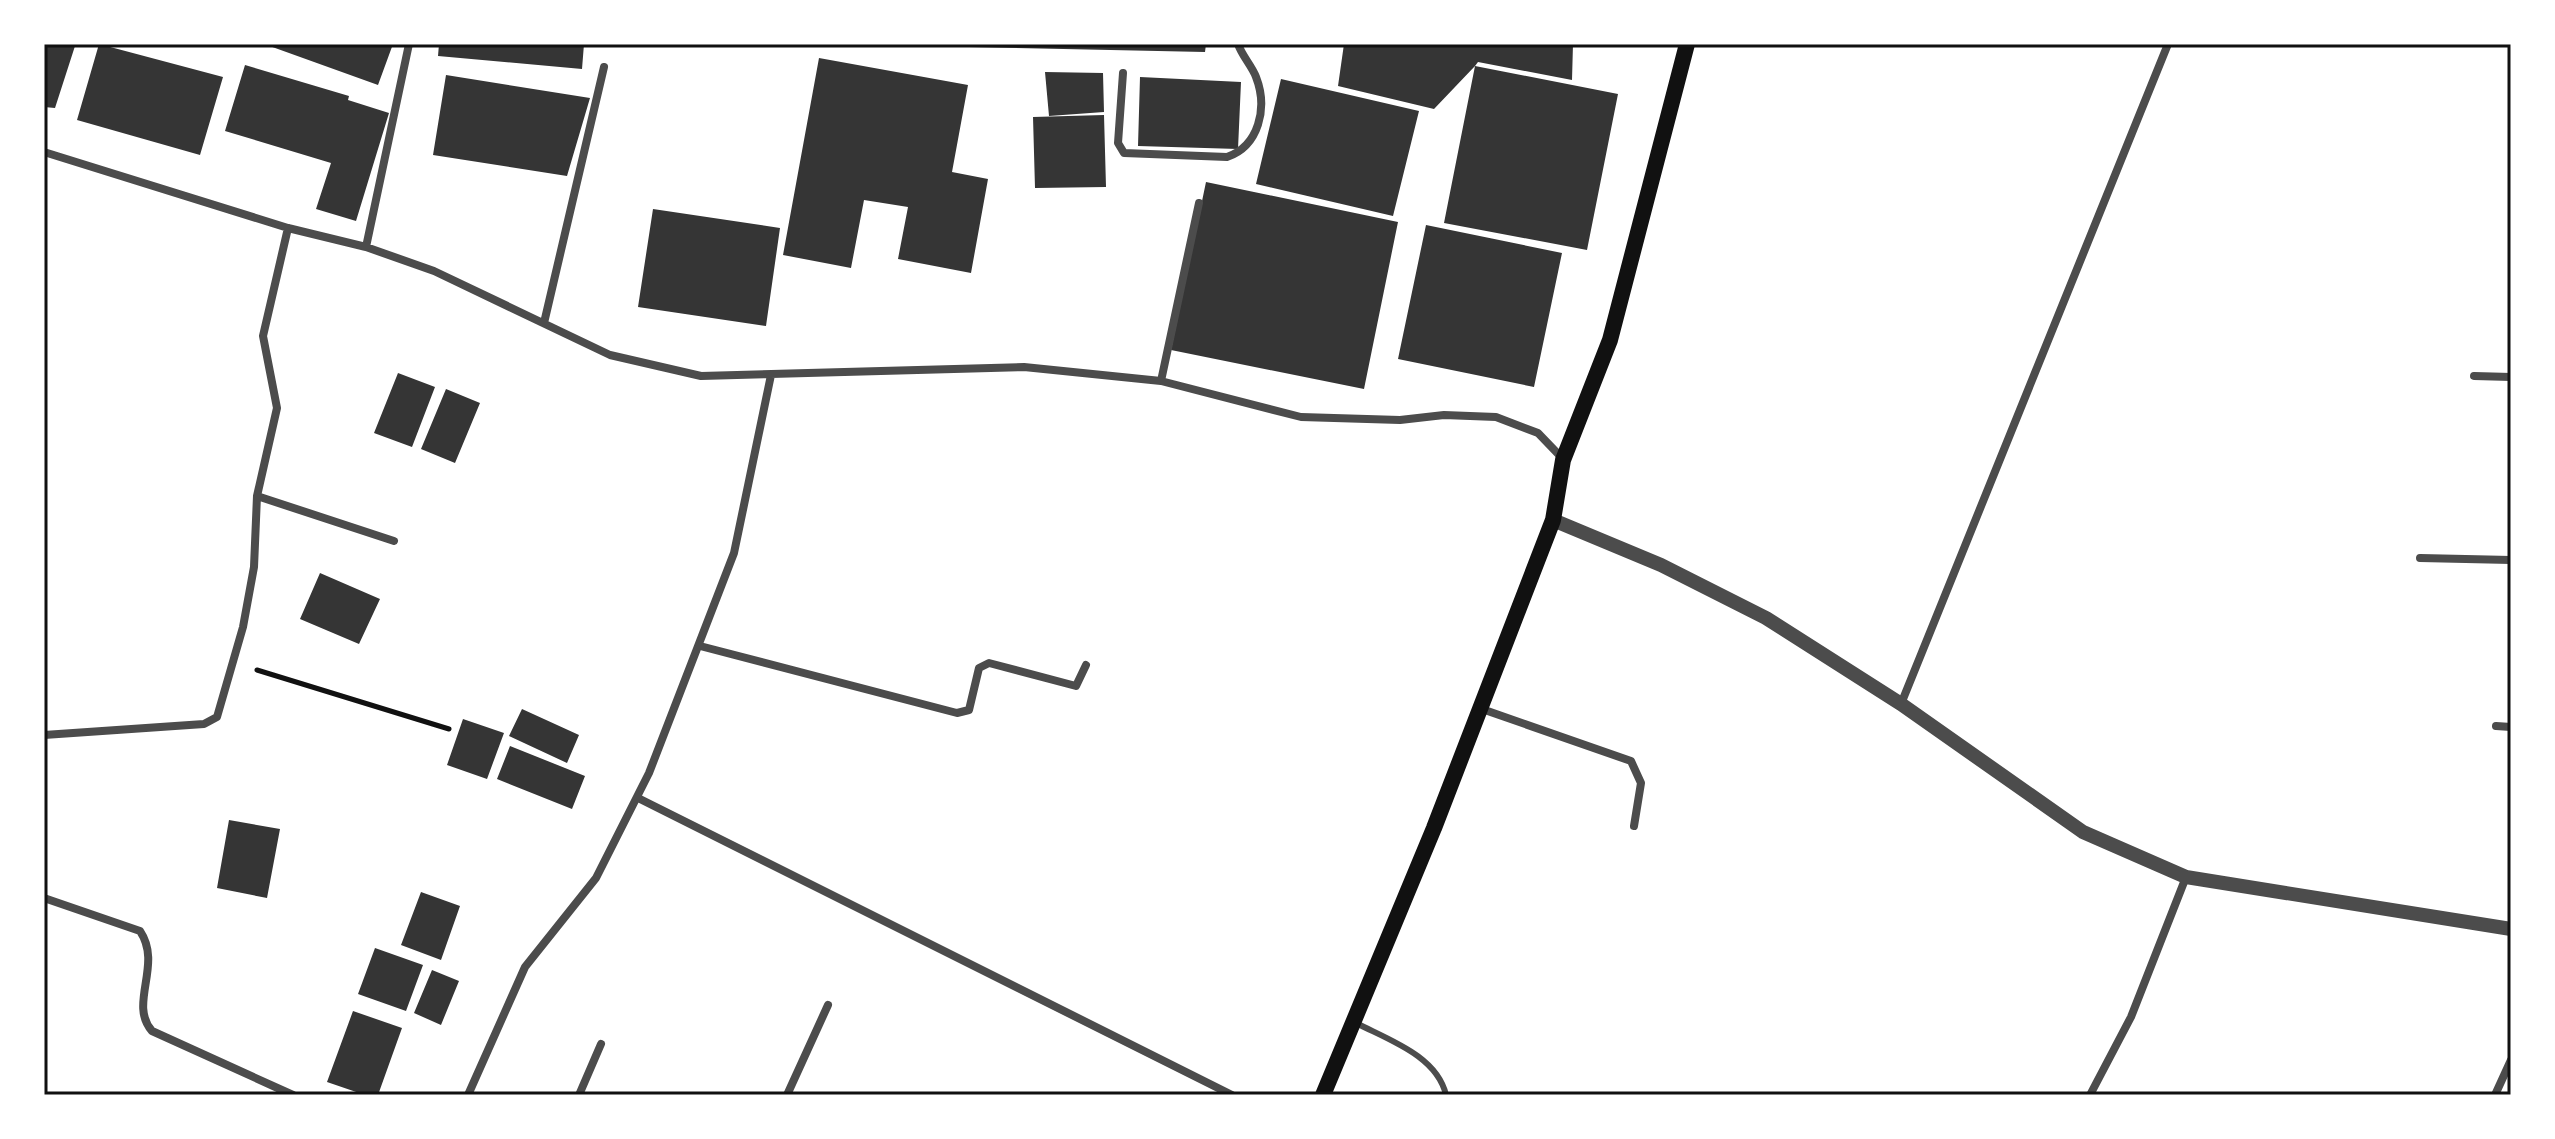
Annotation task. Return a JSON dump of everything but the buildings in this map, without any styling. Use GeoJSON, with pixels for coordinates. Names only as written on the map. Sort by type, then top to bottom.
{"type":"FeatureCollection","features":[{"type":"Feature","properties":{"kind":"main road"},"geometry":{"type":"LineString","coordinates":[[1323,1095],[1356,1022],[1553,520],[1563,460],[1610,340],[1687,44]]}},
{"type":"Feature","properties":{"kind":"street"},"geometry":{"type":"LineString","coordinates":[[366,247],[409,44]]}},
{"type":"Feature","properties":{"kind":"street"},"geometry":{"type":"LineString","coordinates":[[1123,73],[1118,143],[1124,153],[1227,157],[1241,152],[1254,138],[1262,102],[1256,75],[1243,59],[1238,44]]}},
{"type":"Feature","properties":{"kind":"street"},"geometry":{"type":"LineString","coordinates":[[1901,704],[2168,44]]}},
{"type":"Feature","properties":{"kind":"street"},"geometry":{"type":"LineString","coordinates":[[544,323],[604,67]]}},
{"type":"Feature","properties":{"kind":"street"},"geometry":{"type":"LineString","coordinates":[[44,152],[288,228],[366,247],[434,271],[610,355],[663,369],[701,376],[1024,367],[1161,381],[1301,417],[1400,420],[1444,415],[1496,417],[1538,433],[1563,460]]}},
{"type":"Feature","properties":{"kind":"street"},"geometry":{"type":"LineString","coordinates":[[1161,381],[1199,203]]}},
{"type":"Feature","properties":{"kind":"street"},"geometry":{"type":"LineString","coordinates":[[44,735],[211,722],[217,717],[234,663],[254,567],[257,496],[277,408],[263,336],[288,228]]}},
{"type":"Feature","properties":{"kind":"street"},"geometry":{"type":"LineString","coordinates":[[468,1095],[525,967],[596,878],[638,798],[734,553],[771,375]]}},
{"type":"Feature","properties":{"kind":"street"},"geometry":{"type":"LineString","coordinates":[[2474,376],[2511,377]]}},
{"type":"Feature","properties":{"kind":"street"},"geometry":{"type":"LineString","coordinates":[[257,496],[394,541]]}},
{"type":"Feature","properties":{"kind":"street"},"geometry":{"type":"LineString","coordinates":[[1553,520],[1661,565],[1766,618],[1901,704],[2083,832],[2186,877],[2511,929]]}},
{"type":"Feature","properties":{"kind":"street"},"geometry":{"type":"LineString","coordinates":[[2420,558],[2511,560]]}},
{"type":"Feature","properties":{"kind":"street"},"geometry":{"type":"LineString","coordinates":[[700,646],[957,713],[969,710],[979,668],[983,665],[989,663],[1076,686],[1086,665]]}},
{"type":"Feature","properties":{"kind":"street"},"geometry":{"type":"LineString","coordinates":[[1478,708],[1631,761],[1641,783],[1634,826]]}},
{"type":"Feature","properties":{"kind":"street"},"geometry":{"type":"LineString","coordinates":[[2496,726],[2511,727]]}},
{"type":"Feature","properties":{"kind":"street"},"geometry":{"type":"LineString","coordinates":[[638,798],[1232,1095]]}},
{"type":"Feature","properties":{"kind":"street"},"geometry":{"type":"LineString","coordinates":[[2090,1095],[2131,1017],[2186,877]]}},
{"type":"Feature","properties":{"kind":"street"},"geometry":{"type":"LineString","coordinates":[[44,898],[140,931],[151,955],[143,1008],[152,1031],[293,1095]]}},
{"type":"Feature","properties":{"kind":"street"},"geometry":{"type":"LineString","coordinates":[[787,1095],[828,1005]]}},
{"type":"Feature","properties":{"kind":"street"},"geometry":{"type":"LineString","coordinates":[[579,1095],[601,1044]]}},
{"type":"Feature","properties":{"kind":"street"},"geometry":{"type":"LineString","coordinates":[[2495,1095],[2511,1060]]}},
{"type":"Feature","properties":{"kind":"lane"},"geometry":{"type":"LineString","coordinates":[[1356,1022],[1412,1052],[1442,1077],[1446,1095]]}},
{"type":"Feature","properties":{"kind":"path"},"geometry":{"type":"LineString","coordinates":[[234,663],[449,729]]}}]}
